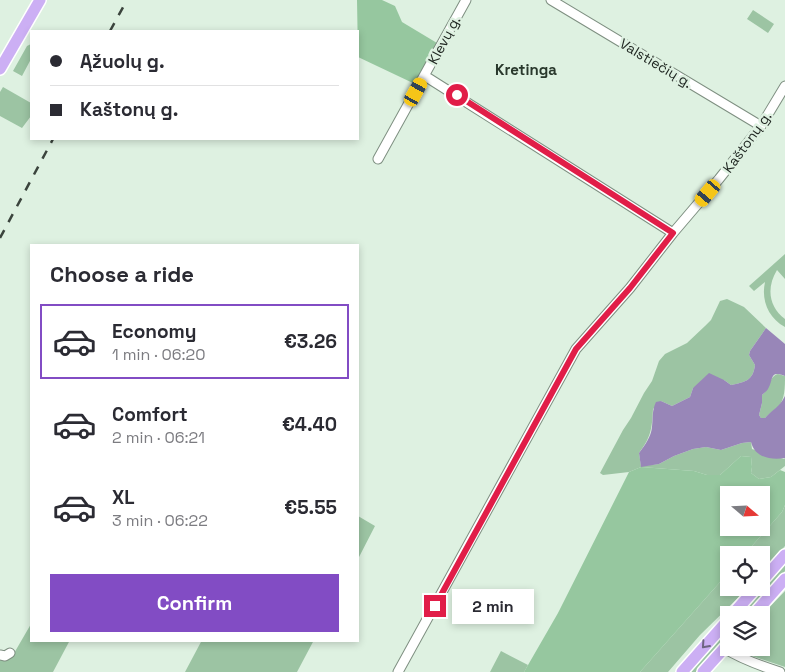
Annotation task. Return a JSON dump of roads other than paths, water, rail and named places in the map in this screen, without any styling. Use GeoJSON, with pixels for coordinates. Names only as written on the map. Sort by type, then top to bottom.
{"type":"FeatureCollection","features":[{"type":"Feature","properties":{"kind":"main road"},"geometry":{"type":"LineString","coordinates":[[0,69],[40,0]]}},
{"type":"Feature","properties":{"kind":"main road"},"geometry":{"type":"LineString","coordinates":[[770,572],[785,555]]}},
{"type":"Feature","properties":{"kind":"main road"},"geometry":{"type":"LineString","coordinates":[[761,606],[785,579]]}},
{"type":"Feature","properties":{"kind":"main road"},"geometry":{"type":"LineString","coordinates":[[740,606],[749,596]]}},
{"type":"Feature","properties":{"kind":"main road"},"geometry":{"type":"LineString","coordinates":[[682,672],[720,629]]}},
{"type":"Feature","properties":{"kind":"main road"},"geometry":{"type":"LineString","coordinates":[[703,672],[720,653]]}},
{"type":"Feature","properties":{"kind":"street","name":"Klevų g."},"geometry":{"type":"LineString","coordinates":[[378,159],[466,0]]}},
{"type":"Feature","properties":{"kind":"street","name":"Valstiečių g."},"geometry":{"type":"LineString","coordinates":[[550,0],[761,126]]}},
{"type":"Feature","properties":{"kind":"street"},"geometry":{"type":"LineString","coordinates":[[425,76],[673,233]]}},
{"type":"Feature","properties":{"kind":"street","name":"Kaštonų g."},"geometry":{"type":"LineString","coordinates":[[398,672],[576,349],[630,288],[719,179],[761,126],[785,86]]}},
{"type":"Feature","properties":{"kind":"street"},"geometry":{"type":"LineString","coordinates":[[0,654],[5,656],[10,653]]}},
{"type":"Feature","properties":{"kind":"street"},"geometry":{"type":"LineString","coordinates":[[737,656],[780,672]]}},
{"type":"Feature","properties":{"kind":"railway"},"geometry":{"type":"LineString","coordinates":[[111,30],[127,0]]}},
{"type":"Feature","properties":{"kind":"railway"},"geometry":{"type":"LineString","coordinates":[[0,238],[52,140]]}},
{"type":"Feature","properties":{"kind":"district","name":"Kretinga"},"geometry":{"type":"Point","coordinates":[526,70]}}]}
